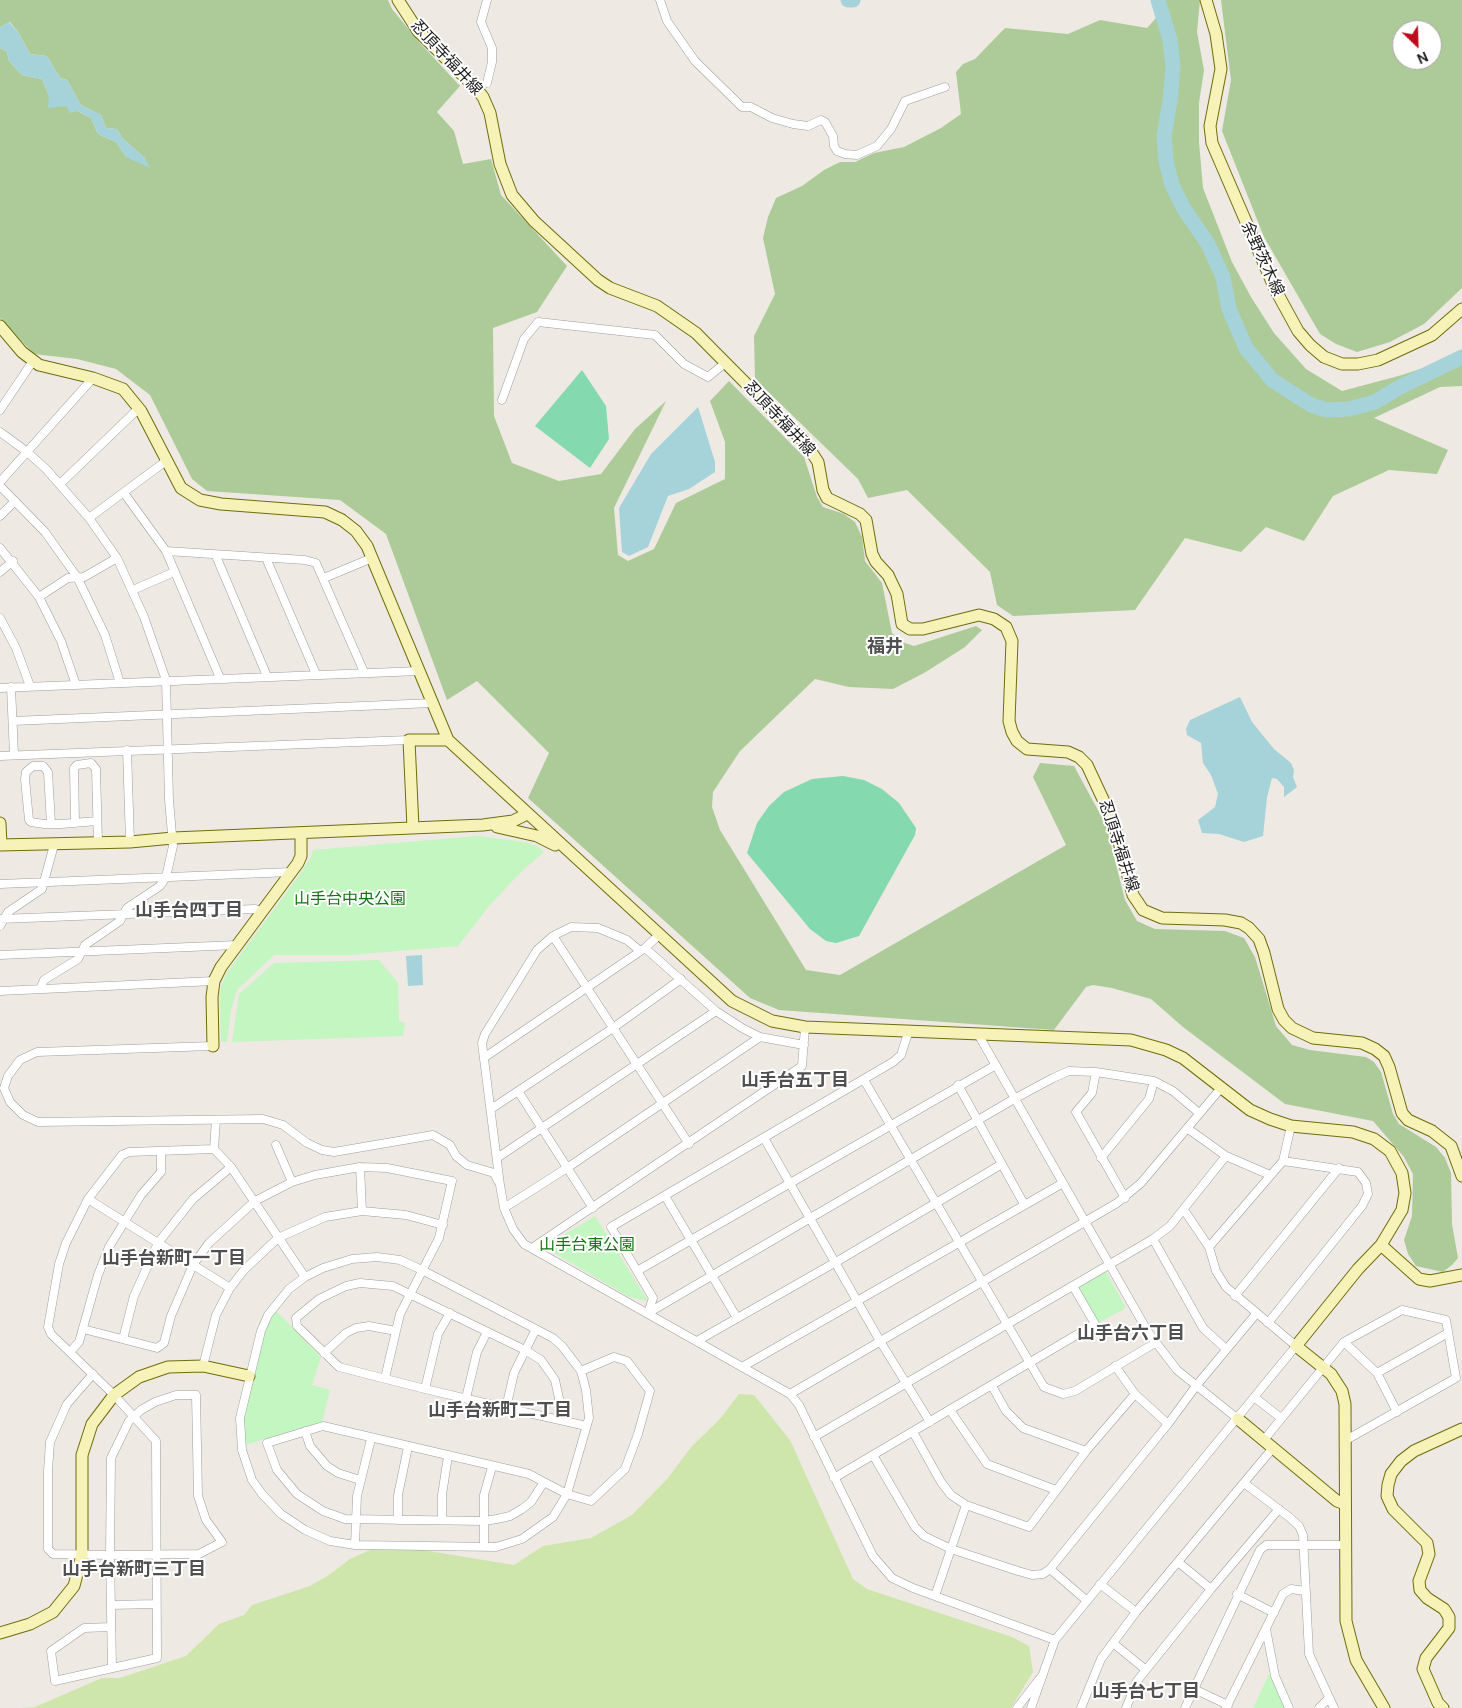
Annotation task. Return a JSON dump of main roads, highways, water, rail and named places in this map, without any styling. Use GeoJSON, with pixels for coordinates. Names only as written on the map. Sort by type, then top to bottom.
{"type":"FeatureCollection","features":[{"type":"Feature","properties":{"kind":"water"},"geometry":{"type":"Polygon","coordinates":[[[9,22],[18,32],[30,54],[47,56],[60,78],[67,80],[81,105],[101,115],[106,128],[117,129],[122,138],[145,158],[150,168],[126,157],[116,142],[98,134],[91,118],[78,111],[70,113],[66,106],[48,108],[49,96],[42,79],[22,75],[9,61],[7,52],[0,48],[0,27],[9,22]]]}},
{"type":"Feature","properties":{"kind":"water"},"geometry":{"type":"Polygon","coordinates":[[[698,407],[715,462],[715,472],[689,489],[668,496],[648,547],[629,556],[622,552],[619,508],[651,454],[698,407]]]}},
{"type":"Feature","properties":{"kind":"water"},"geometry":{"type":"Polygon","coordinates":[[[1240,697],[1252,722],[1274,749],[1291,763],[1297,787],[1284,797],[1284,787],[1277,779],[1272,778],[1267,797],[1263,836],[1244,842],[1219,834],[1202,833],[1198,820],[1215,807],[1218,794],[1211,775],[1203,763],[1201,743],[1187,735],[1186,729],[1190,720],[1240,697]]]}},
{"type":"Feature","properties":{"kind":"water"},"geometry":{"type":"Polygon","coordinates":[[[422,955],[423,985],[408,986],[406,956],[422,955]]]}},
{"type":"Feature","properties":{"kind":"waterway"},"geometry":{"type":"LineString","coordinates":[[848,0],[853,0]]}},
{"type":"Feature","properties":{"kind":"waterway"},"geometry":{"type":"LineString","coordinates":[[1158,0],[1170,40],[1173,67],[1164,136],[1166,161],[1172,185],[1184,209],[1208,244],[1223,277],[1229,309],[1246,348],[1272,380],[1311,405],[1327,410],[1349,409],[1375,402],[1398,388],[1462,357]]}},
{"type":"Feature","properties":{"kind":"district","name":"福井"},"geometry":{"type":"Point","coordinates":[885,647]}},
{"type":"Feature","properties":{"kind":"district","name":"山手台四丁目"},"geometry":{"type":"Point","coordinates":[189,911]}},
{"type":"Feature","properties":{"kind":"district","name":"山手台五丁目"},"geometry":{"type":"Point","coordinates":[795,1081]}},
{"type":"Feature","properties":{"kind":"district","name":"山手台新町一丁目"},"geometry":{"type":"Point","coordinates":[174,1259]}},
{"type":"Feature","properties":{"kind":"district","name":"山手台六丁目"},"geometry":{"type":"Point","coordinates":[1131,1334]}},
{"type":"Feature","properties":{"kind":"district","name":"山手台新町二丁目"},"geometry":{"type":"Point","coordinates":[500,1411]}},
{"type":"Feature","properties":{"kind":"district","name":"山手台新町三丁目"},"geometry":{"type":"Point","coordinates":[134,1570]}},
{"type":"Feature","properties":{"kind":"district","name":"山手台七丁目"},"geometry":{"type":"Point","coordinates":[1146,1692]}},
{"type":"Feature","properties":{"kind":"park label","name":"山手台中央公園"},"geometry":{"type":"Point","coordinates":[350,900]}},
{"type":"Feature","properties":{"kind":"park label","name":"山手台東公園"},"geometry":{"type":"Point","coordinates":[587,1246]}}]}
